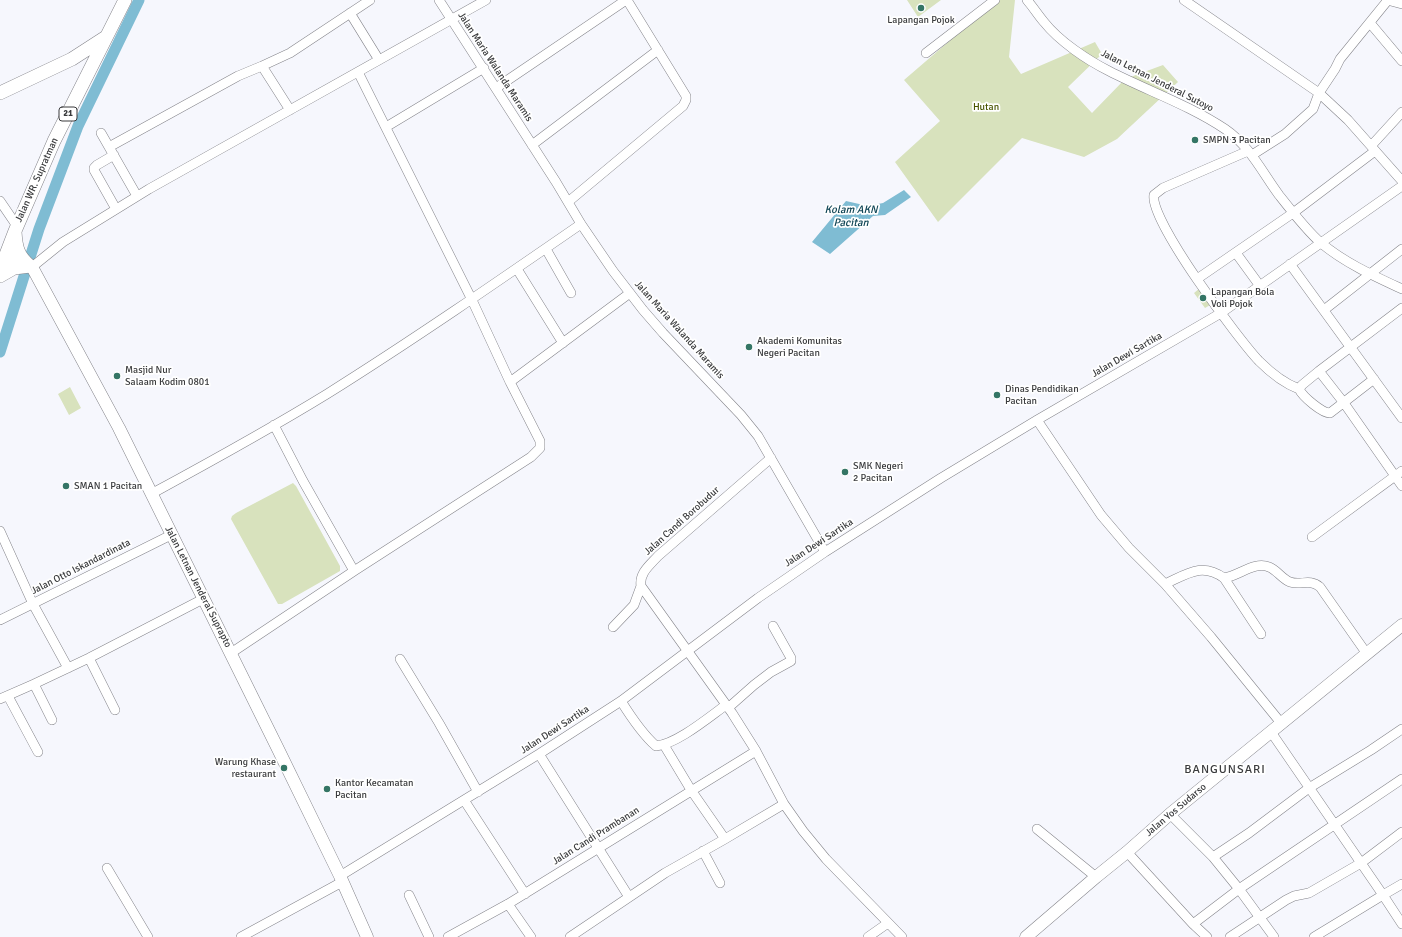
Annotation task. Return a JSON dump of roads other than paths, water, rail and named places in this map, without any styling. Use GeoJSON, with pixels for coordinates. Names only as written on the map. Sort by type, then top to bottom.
{"type":"FeatureCollection","features":[{"type":"Feature","properties":{"kind":"highway","name":"Jalan WR. Supratman"},"geometry":{"type":"LineString","coordinates":[[16,228],[54,141],[125,0]]}},
{"type":"Feature","properties":{"kind":"highway"},"geometry":{"type":"LineString","coordinates":[[0,93],[72,59],[107,36]]}},
{"type":"Feature","properties":{"kind":"highway"},"geometry":{"type":"LineString","coordinates":[[72,59],[80,66],[87,76]]}},
{"type":"Feature","properties":{"kind":"highway"},"geometry":{"type":"LineString","coordinates":[[16,228],[19,253],[28,266]]}},
{"type":"Feature","properties":{"kind":"highway","name":"21"},"geometry":{"type":"LineString","coordinates":[[0,270],[16,228]]}},
{"type":"Feature","properties":{"kind":"highway"},"geometry":{"type":"LineString","coordinates":[[0,276],[14,268],[28,266]]}},
{"type":"Feature","properties":{"kind":"main road"},"geometry":{"type":"LineString","coordinates":[[6,255],[28,266]]}},
{"type":"Feature","properties":{"kind":"main road","name":"Jalan Letnan Jenderal Suprapto"},"geometry":{"type":"LineString","coordinates":[[28,266],[120,428],[368,937]]}},
{"type":"Feature","properties":{"kind":"main road","name":"Jalan Yos Sudarso"},"geometry":{"type":"LineString","coordinates":[[1026,937],[1170,814],[1402,625]]}},
{"type":"Feature","properties":{"kind":"street"},"geometry":{"type":"LineString","coordinates":[[109,147],[238,76],[290,53],[370,0]]}},
{"type":"Feature","properties":{"kind":"street","name":"Jalan Maria Walanda Maramis"},"geometry":{"type":"LineString","coordinates":[[439,0],[484,68],[581,224],[630,294],[663,333],[741,415],[758,436],[824,552]]}},
{"type":"Feature","properties":{"kind":"street"},"geometry":{"type":"LineString","coordinates":[[28,266],[63,242],[138,196],[486,0]]}},
{"type":"Feature","properties":{"kind":"street"},"geometry":{"type":"LineString","coordinates":[[496,88],[627,0],[686,96],[686,100],[684,106],[568,202]]}},
{"type":"Feature","properties":{"kind":"street"},"geometry":{"type":"LineString","coordinates":[[926,53],[995,0]]}},
{"type":"Feature","properties":{"kind":"street","name":"Jalan Letnan Jenderal Sutoyo"},"geometry":{"type":"LineString","coordinates":[[1027,0],[1044,23],[1057,36],[1080,53],[1108,71],[1192,109],[1226,130],[1242,143],[1278,194],[1320,242],[1347,261],[1402,289]]}},
{"type":"Feature","properties":{"kind":"street"},"geometry":{"type":"LineString","coordinates":[[1184,0],[1319,93],[1348,120],[1402,181]]}},
{"type":"Feature","properties":{"kind":"street"},"geometry":{"type":"LineString","coordinates":[[1374,379],[1330,413],[1327,413],[1310,401],[1299,390],[1282,381],[1258,360],[1181,256],[1167,231],[1155,204],[1154,195],[1163,188],[1250,153],[1285,134],[1313,109],[1319,93],[1340,59],[1388,0],[1402,4]]}},
{"type":"Feature","properties":{"kind":"street"},"geometry":{"type":"LineString","coordinates":[[350,13],[379,60]]}},
{"type":"Feature","properties":{"kind":"street"},"geometry":{"type":"LineString","coordinates":[[1370,23],[1402,60]]}},
{"type":"Feature","properties":{"kind":"street"},"geometry":{"type":"LineString","coordinates":[[532,145],[658,50]]}},
{"type":"Feature","properties":{"kind":"street"},"geometry":{"type":"LineString","coordinates":[[262,66],[290,110]]}},
{"type":"Feature","properties":{"kind":"street"},"geometry":{"type":"LineString","coordinates":[[386,128],[484,68]]}},
{"type":"Feature","properties":{"kind":"street"},"geometry":{"type":"LineString","coordinates":[[231,654],[531,456],[540,448],[540,441],[510,382],[472,300],[358,72]]}},
{"type":"Feature","properties":{"kind":"street"},"geometry":{"type":"LineString","coordinates":[[1197,279],[1294,213],[1373,149],[1402,112]]}},
{"type":"Feature","properties":{"kind":"street"},"geometry":{"type":"LineString","coordinates":[[101,133],[138,196]]}},
{"type":"Feature","properties":{"kind":"street"},"geometry":{"type":"LineString","coordinates":[[114,155],[97,165],[94,170],[116,209]]}},
{"type":"Feature","properties":{"kind":"street","name":"Jalan Dewi Sartika"},"geometry":{"type":"LineString","coordinates":[[241,937],[329,891],[341,879],[621,701],[687,650],[824,552],[941,478],[1221,312],[1402,186]]}},
{"type":"Feature","properties":{"kind":"street"},"geometry":{"type":"LineString","coordinates":[[0,201],[16,228]]}},
{"type":"Feature","properties":{"kind":"street"},"geometry":{"type":"LineString","coordinates":[[151,494],[326,394],[472,300],[581,224]]}},
{"type":"Feature","properties":{"kind":"street"},"geometry":{"type":"LineString","coordinates":[[1324,310],[1402,248]]}},
{"type":"Feature","properties":{"kind":"street"},"geometry":{"type":"LineString","coordinates":[[546,249],[571,293]]}},
{"type":"Feature","properties":{"kind":"street"},"geometry":{"type":"LineString","coordinates":[[1236,253],[1260,286]]}},
{"type":"Feature","properties":{"kind":"street"},"geometry":{"type":"LineString","coordinates":[[1290,264],[1402,418]]}},
{"type":"Feature","properties":{"kind":"street"},"geometry":{"type":"LineString","coordinates":[[517,269],[564,343]]}},
{"type":"Feature","properties":{"kind":"street"},"geometry":{"type":"LineString","coordinates":[[510,382],[630,294]]}},
{"type":"Feature","properties":{"kind":"street"},"geometry":{"type":"LineString","coordinates":[[1299,390],[1302,385],[1402,308]]}},
{"type":"Feature","properties":{"kind":"street"},"geometry":{"type":"LineString","coordinates":[[1320,371],[1398,474],[1402,486]]}},
{"type":"Feature","properties":{"kind":"street"},"geometry":{"type":"LineString","coordinates":[[1037,420],[1101,515],[1129,548],[1165,584],[1211,637],[1281,723]]}},
{"type":"Feature","properties":{"kind":"street"},"geometry":{"type":"LineString","coordinates":[[274,424],[303,481],[354,572]]}},
{"type":"Feature","properties":{"kind":"street","name":"Jalan Candi Borobudur"},"geometry":{"type":"LineString","coordinates":[[613,627],[620,622],[634,605],[641,586],[641,578],[644,572],[658,556],[771,458]]}},
{"type":"Feature","properties":{"kind":"street"},"geometry":{"type":"LineString","coordinates":[[1312,537],[1398,474]]}},
{"type":"Feature","properties":{"kind":"street"},"geometry":{"type":"LineString","coordinates":[[0,531],[33,604],[68,668]]}},
{"type":"Feature","properties":{"kind":"street","name":"Jalan Otto Iskandardinata"},"geometry":{"type":"LineString","coordinates":[[0,620],[171,535]]}},
{"type":"Feature","properties":{"kind":"street"},"geometry":{"type":"LineString","coordinates":[[1224,578],[1255,567],[1267,566],[1273,568],[1290,582],[1311,582],[1316,584],[1326,594],[1367,654]]}},
{"type":"Feature","properties":{"kind":"street"},"geometry":{"type":"LineString","coordinates":[[1165,584],[1199,570],[1212,571],[1224,578],[1261,634]]}},
{"type":"Feature","properties":{"kind":"street"},"geometry":{"type":"LineString","coordinates":[[641,586],[727,706],[756,751],[784,804],[803,831],[826,860],[902,937]]}},
{"type":"Feature","properties":{"kind":"street"},"geometry":{"type":"LineString","coordinates":[[38,752],[4,698],[89,658],[204,599]]}},
{"type":"Feature","properties":{"kind":"street"},"geometry":{"type":"LineString","coordinates":[[621,701],[649,740],[656,746],[664,745],[688,732],[727,706],[771,672],[791,661],[791,658],[773,626]]}},
{"type":"Feature","properties":{"kind":"street"},"geometry":{"type":"LineString","coordinates":[[89,658],[115,710]]}},
{"type":"Feature","properties":{"kind":"street"},"geometry":{"type":"LineString","coordinates":[[400,659],[439,722],[478,792]]}},
{"type":"Feature","properties":{"kind":"street"},"geometry":{"type":"LineString","coordinates":[[34,684],[52,720]]}},
{"type":"Feature","properties":{"kind":"street"},"geometry":{"type":"LineString","coordinates":[[1213,857],[1249,833],[1310,788],[1402,729]]}},
{"type":"Feature","properties":{"kind":"street"},"geometry":{"type":"LineString","coordinates":[[1271,732],[1402,924]]}},
{"type":"Feature","properties":{"kind":"street"},"geometry":{"type":"LineString","coordinates":[[664,745],[691,790],[725,839]]}},
{"type":"Feature","properties":{"kind":"street","name":"Jalan Candi Prambanan"},"geometry":{"type":"LineString","coordinates":[[448,937],[525,894],[756,751]]}},
{"type":"Feature","properties":{"kind":"street"},"geometry":{"type":"LineString","coordinates":[[539,754],[599,847],[629,897]]}},
{"type":"Feature","properties":{"kind":"street"},"geometry":{"type":"LineString","coordinates":[[1193,924],[1240,888],[1402,779]]}},
{"type":"Feature","properties":{"kind":"street"},"geometry":{"type":"LineString","coordinates":[[464,800],[525,894]]}},
{"type":"Feature","properties":{"kind":"street"},"geometry":{"type":"LineString","coordinates":[[570,937],[665,873],[784,804]]}},
{"type":"Feature","properties":{"kind":"street"},"geometry":{"type":"LineString","coordinates":[[1170,814],[1213,857],[1240,888],[1274,937]]}},
{"type":"Feature","properties":{"kind":"street"},"geometry":{"type":"LineString","coordinates":[[1037,829],[1096,877]]}},
{"type":"Feature","properties":{"kind":"street"},"geometry":{"type":"LineString","coordinates":[[1230,937],[1260,916],[1294,896],[1309,893],[1361,863],[1402,832]]}},
{"type":"Feature","properties":{"kind":"street"},"geometry":{"type":"LineString","coordinates":[[703,852],[720,883]]}},
{"type":"Feature","properties":{"kind":"street"},"geometry":{"type":"LineString","coordinates":[[1127,852],[1193,924],[1207,937]]}},
{"type":"Feature","properties":{"kind":"street"},"geometry":{"type":"LineString","coordinates":[[107,868],[148,937]]}},
{"type":"Feature","properties":{"kind":"street"},"geometry":{"type":"LineString","coordinates":[[1314,937],[1329,933],[1402,884]]}},
{"type":"Feature","properties":{"kind":"street"},"geometry":{"type":"LineString","coordinates":[[409,895],[429,937]]}},
{"type":"Feature","properties":{"kind":"street"},"geometry":{"type":"LineString","coordinates":[[508,904],[531,937]]}},
{"type":"Feature","properties":{"kind":"street"},"geometry":{"type":"LineString","coordinates":[[868,937],[888,923]]}},
{"type":"Feature","properties":{"kind":"water","name":"Kolam AKN Pacitan"},"geometry":{"type":"Polygon","coordinates":[[[904,190],[911,197],[885,215],[873,216],[830,254],[812,242],[846,201],[868,206],[883,203],[904,190]]]}},
{"type":"Feature","properties":{"kind":"waterway"},"geometry":{"type":"LineString","coordinates":[[0,352],[39,229],[78,126],[139,0]]}},
{"type":"Feature","properties":{"kind":"place","name":"Lapangan Pojok"},"geometry":{"type":"Point","coordinates":[921,8]}},
{"type":"Feature","properties":{"kind":"place","name":"SMPN 3 Pacitan"},"geometry":{"type":"Point","coordinates":[1195,140]}},
{"type":"Feature","properties":{"kind":"place","name":"Lapangan Bola Voli Pojok"},"geometry":{"type":"Point","coordinates":[1203,298]}},
{"type":"Feature","properties":{"kind":"place","name":"Akademi Komunitas Negeri Pacitan"},"geometry":{"type":"Point","coordinates":[749,347]}},
{"type":"Feature","properties":{"kind":"place","name":"Masjid Nur Salaam Kodim 0801"},"geometry":{"type":"Point","coordinates":[117,376]}},
{"type":"Feature","properties":{"kind":"place","name":"Dinas Pendidikan Pacitan"},"geometry":{"type":"Point","coordinates":[997,395]}},
{"type":"Feature","properties":{"kind":"place","name":"SMK Negeri 2 Pacitan"},"geometry":{"type":"Point","coordinates":[845,472]}},
{"type":"Feature","properties":{"kind":"place","name":"SMAN 1 Pacitan"},"geometry":{"type":"Point","coordinates":[66,486]}},
{"type":"Feature","properties":{"kind":"place","name":"Warung Khase restaurant"},"geometry":{"type":"Point","coordinates":[284,768]}},
{"type":"Feature","properties":{"kind":"place","name":"Kantor Kecamatan Pacitan"},"geometry":{"type":"Point","coordinates":[327,789]}},
{"type":"Feature","properties":{"kind":"district","name":"BANGUNSARI"},"geometry":{"type":"Point","coordinates":[1225,770]}},
{"type":"Feature","properties":{"kind":"park label","name":"Hutan"},"geometry":{"type":"Point","coordinates":[986,107]}}]}
